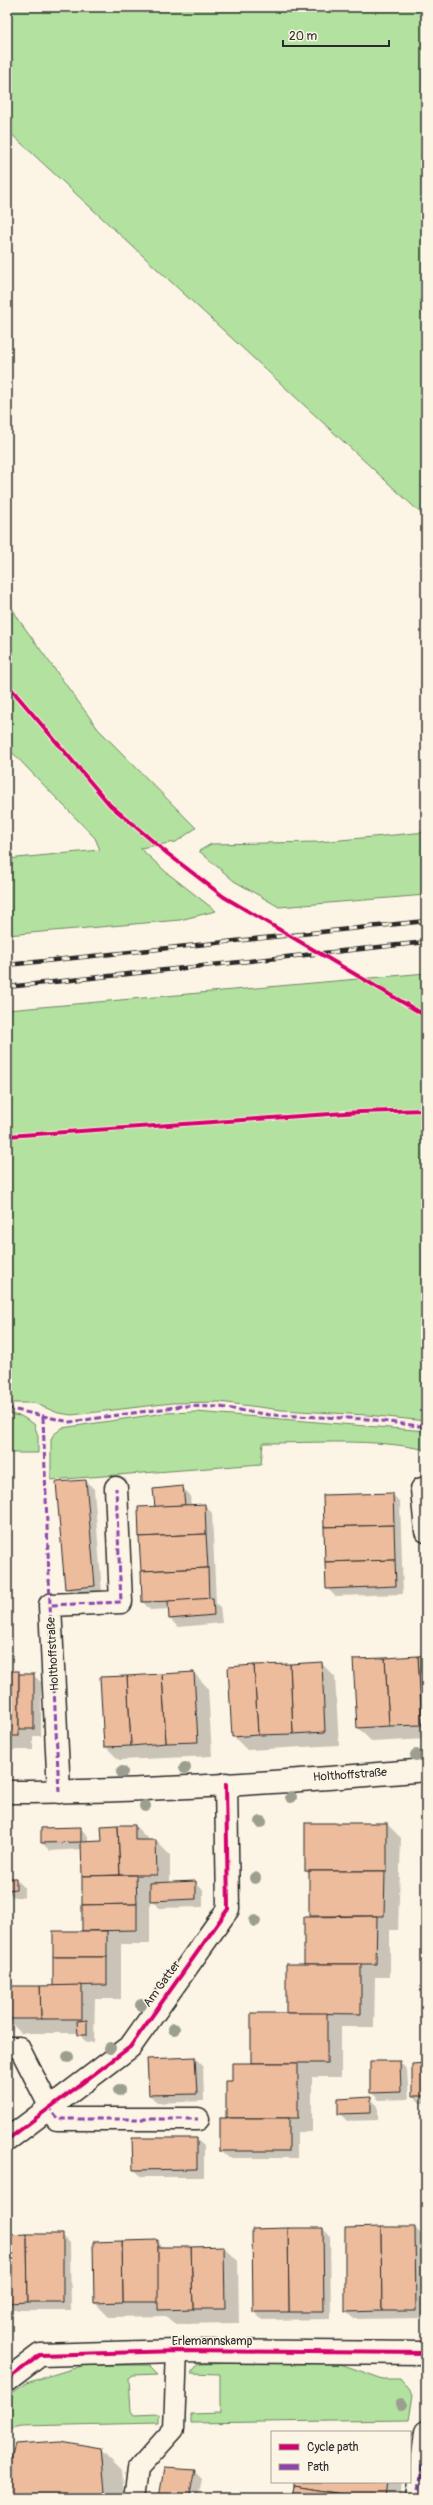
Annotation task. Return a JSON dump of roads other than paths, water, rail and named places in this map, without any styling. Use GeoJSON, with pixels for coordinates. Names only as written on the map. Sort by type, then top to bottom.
{"type":"FeatureCollection","features":[{"type":"Feature","properties":{"kind":"street","name":"Holthoffstraße"},"geometry":{"type":"LineString","coordinates":[[59,1792],[50,1605],[121,1602],[116,1488]]}},
{"type":"Feature","properties":{"kind":"street"},"geometry":{"type":"LineString","coordinates":[[422,1489],[426,1530]]}},
{"type":"Feature","properties":{"kind":"street","name":"Holthoffstraße"},"geometry":{"type":"LineString","coordinates":[[7,1792],[59,1792],[226,1784],[426,1770]]}},
{"type":"Feature","properties":{"kind":"street","name":"Am Gatter"},"geometry":{"type":"LineString","coordinates":[[7,2140],[49,2106],[130,2046],[228,1909],[226,1784]]}},
{"type":"Feature","properties":{"kind":"street"},"geometry":{"type":"LineString","coordinates":[[49,2106],[56,2120],[198,2119]]}},
{"type":"Feature","properties":{"kind":"street","name":"Erlemannskamp"},"geometry":{"type":"LineString","coordinates":[[7,2380],[40,2355],[177,2350],[426,2353]]}},
{"type":"Feature","properties":{"kind":"street"},"geometry":{"type":"LineString","coordinates":[[418,2498],[426,2432]]}},
{"type":"Feature","properties":{"kind":"lane"},"geometry":{"type":"LineString","coordinates":[[7,2047],[19,2047],[49,2106]]}},
{"type":"Feature","properties":{"kind":"lane"},"geometry":{"type":"LineString","coordinates":[[134,2498],[138,2470],[174,2429],[177,2350]]}},
{"type":"Feature","properties":{"kind":"railway"},"geometry":{"type":"LineString","coordinates":[[7,965],[426,921]]}},
{"type":"Feature","properties":{"kind":"railway"},"geometry":{"type":"LineString","coordinates":[[7,987],[426,942]]}}]}
